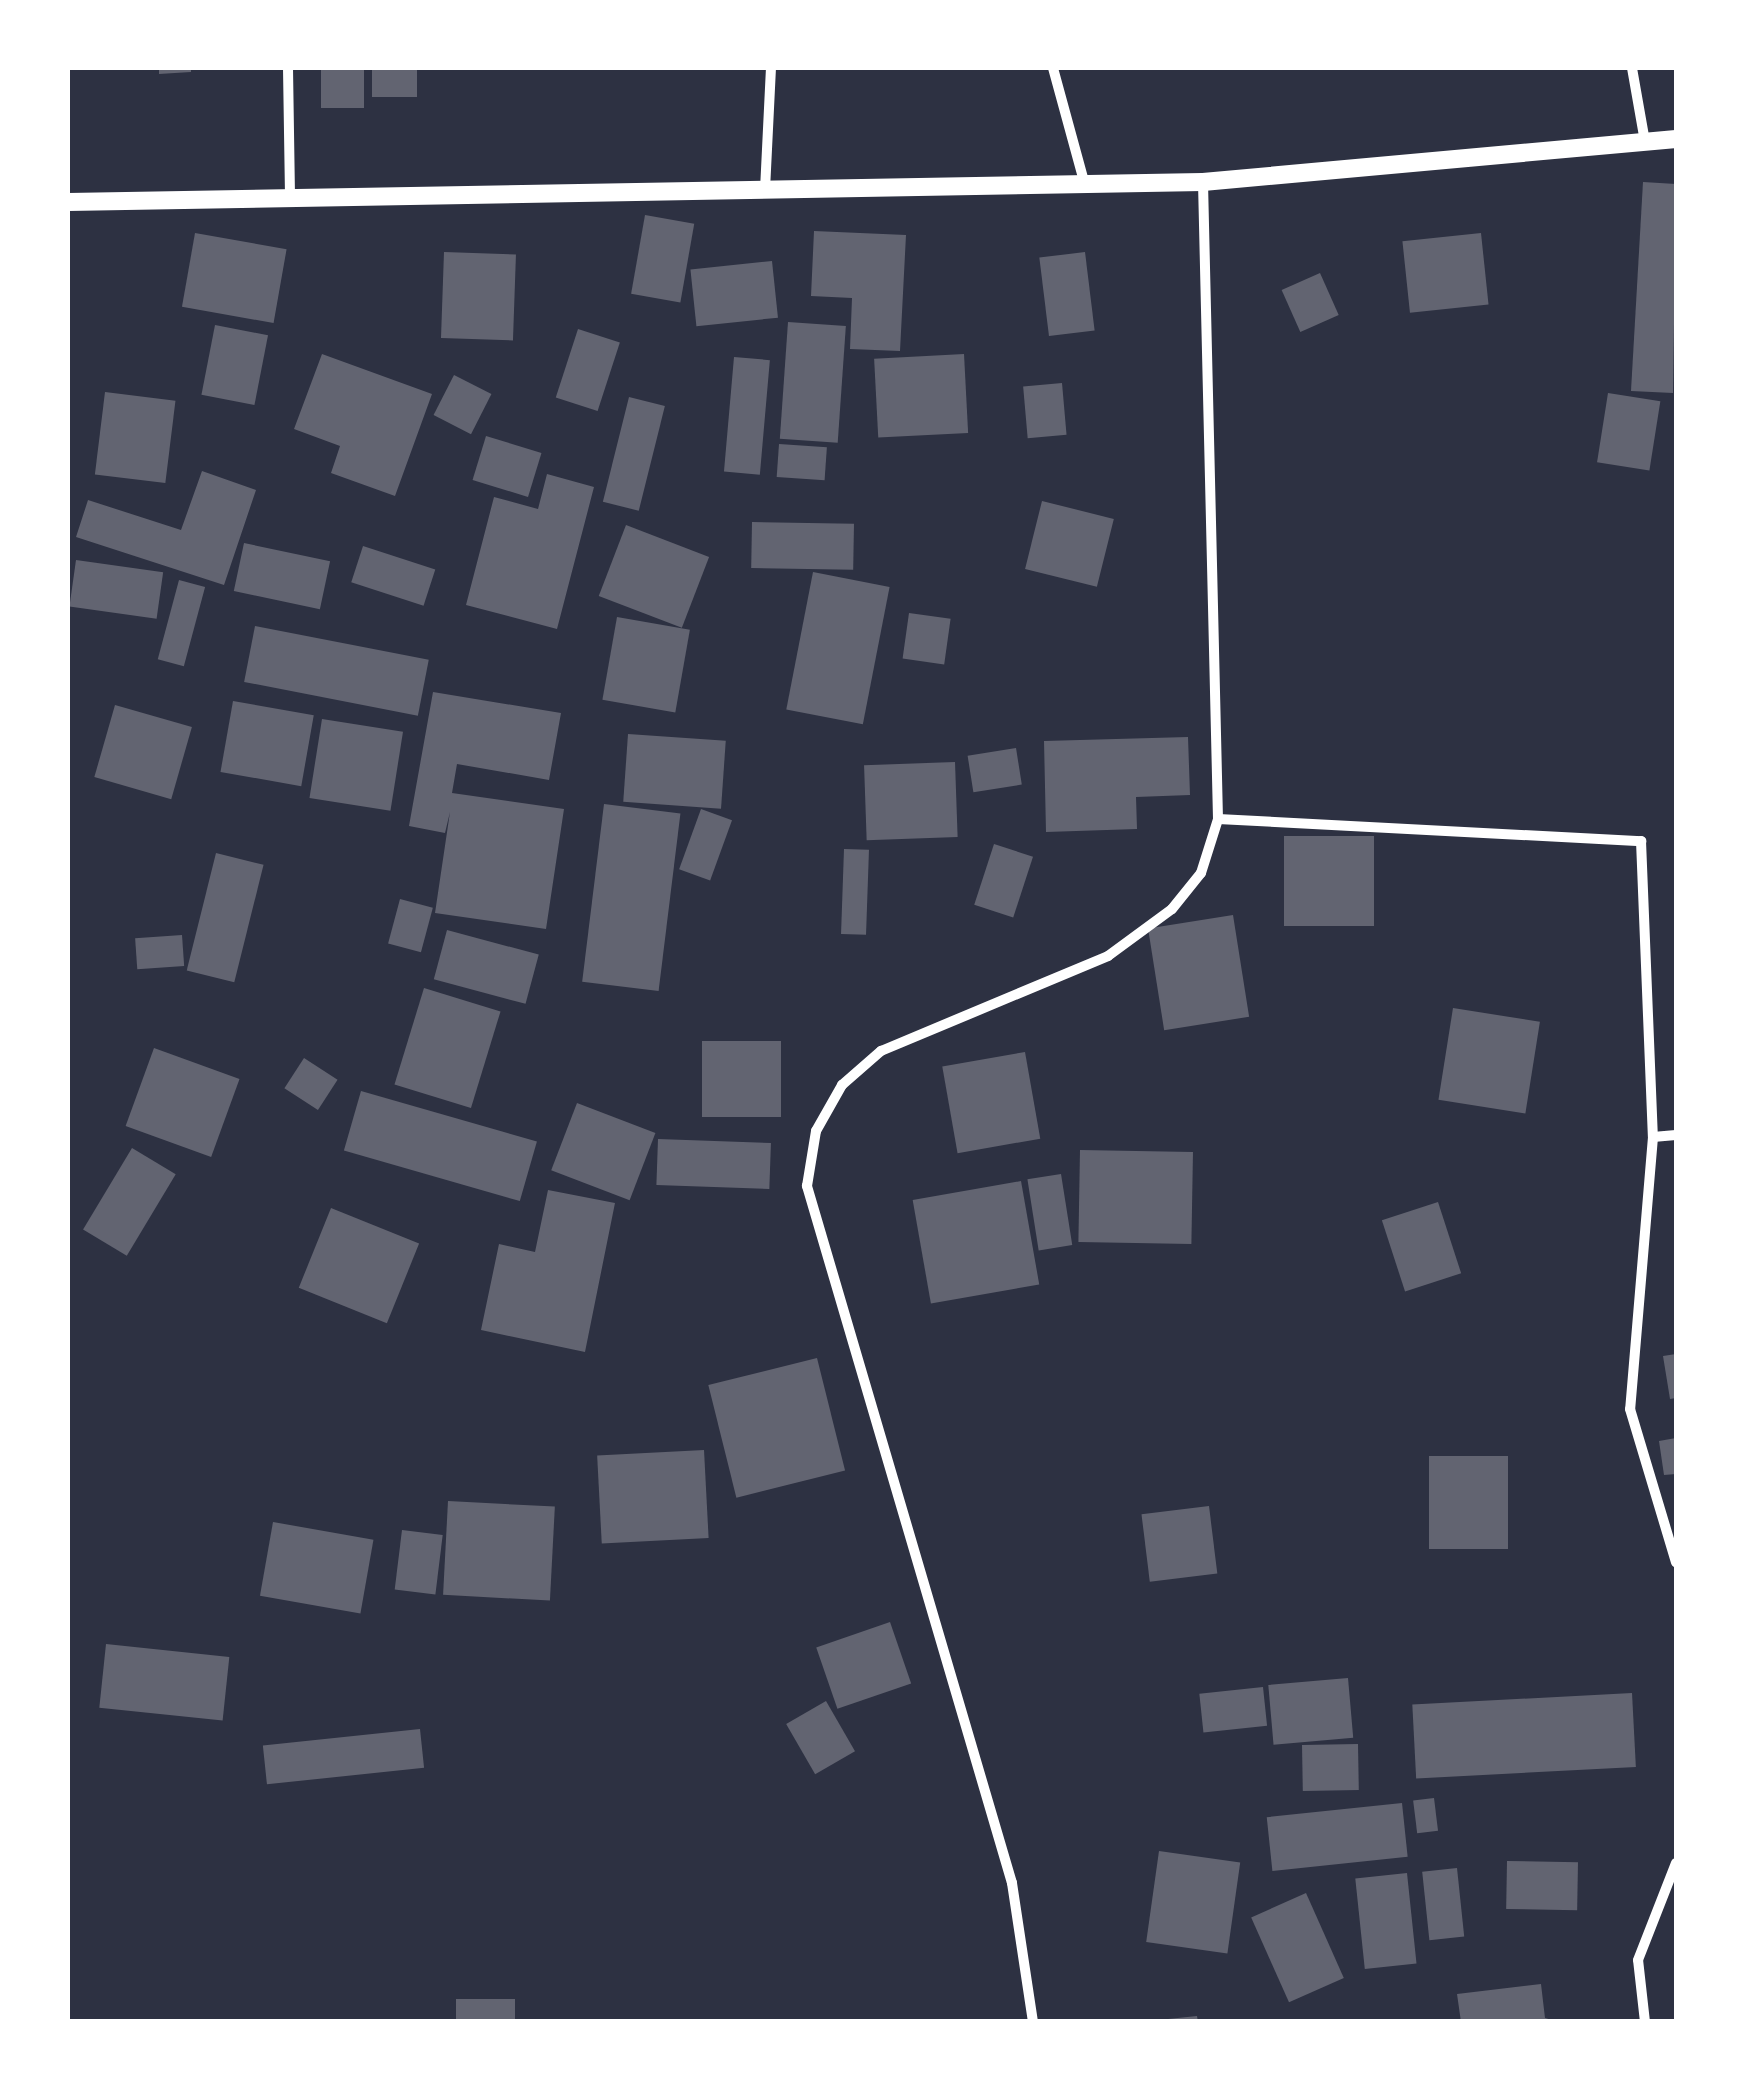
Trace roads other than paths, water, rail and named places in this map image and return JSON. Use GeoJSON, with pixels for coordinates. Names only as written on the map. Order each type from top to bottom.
{"type":"FeatureCollection","features":[{"type":"Feature","properties":{"kind":"street"},"geometry":{"type":"LineString","coordinates":[[288,68],[290,198]]}},
{"type":"Feature","properties":{"kind":"street"},"geometry":{"type":"LineString","coordinates":[[765,190],[771,68]]}},
{"type":"Feature","properties":{"kind":"street"},"geometry":{"type":"LineString","coordinates":[[1053,68],[1084,185]]}},
{"type":"Feature","properties":{"kind":"street"},"geometry":{"type":"LineString","coordinates":[[1632,68],[1645,142]]}},
{"type":"Feature","properties":{"kind":"street"},"geometry":{"type":"LineString","coordinates":[[68,202],[1203,182],[1676,140]]}},
{"type":"Feature","properties":{"kind":"street"},"geometry":{"type":"LineString","coordinates":[[1034,2022],[1012,1883],[807,1186],[816,1131],[842,1085],[881,1051],[1108,956],[1172,909],[1191,885],[1218,818],[1203,182]]}},
{"type":"Feature","properties":{"kind":"street"},"geometry":{"type":"LineString","coordinates":[[1218,818],[1641,841],[1652,1137],[1630,1409],[1676,1562]]}},
{"type":"Feature","properties":{"kind":"street"},"geometry":{"type":"LineString","coordinates":[[1652,1137],[1676,1135]]}},
{"type":"Feature","properties":{"kind":"street"},"geometry":{"type":"LineString","coordinates":[[1645,2022],[1638,1960],[1676,1863]]}}]}
